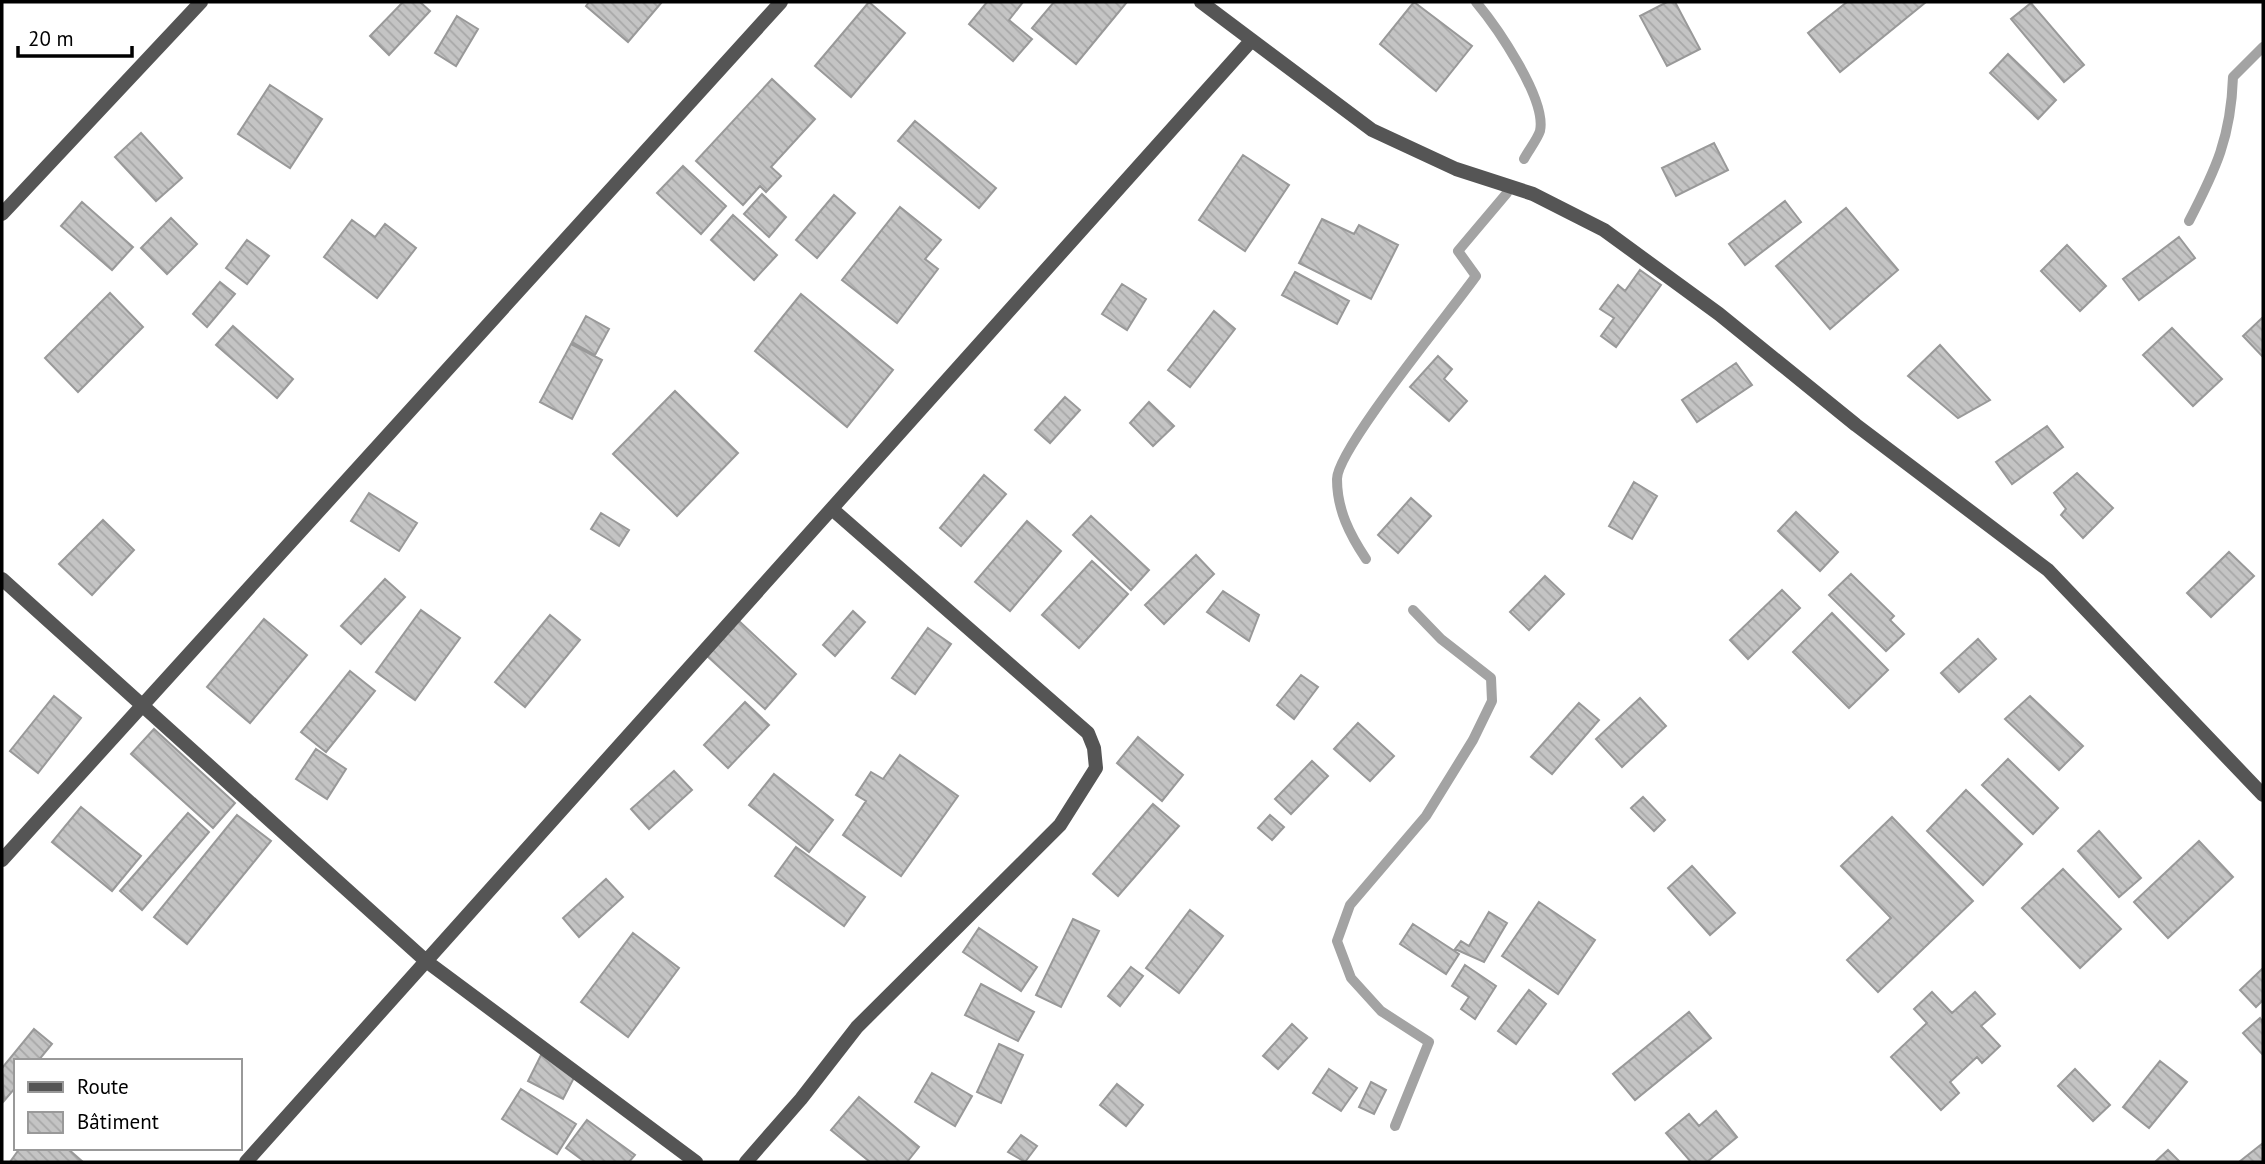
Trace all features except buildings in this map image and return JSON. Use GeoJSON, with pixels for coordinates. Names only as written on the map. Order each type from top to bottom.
{"type":"FeatureCollection","features":[{"type":"Feature","properties":{"kind":"street"},"geometry":{"type":"LineString","coordinates":[[2,214],[201,2]]}},
{"type":"Feature","properties":{"kind":"street"},"geometry":{"type":"LineString","coordinates":[[2,860],[781,2]]}},
{"type":"Feature","properties":{"kind":"street"},"geometry":{"type":"LineString","coordinates":[[1201,2],[1250,42],[1372,131],[1456,170],[1533,194],[1604,230],[1719,314],[1856,425],[2048,570],[2263,795]]}},
{"type":"Feature","properties":{"kind":"street"},"geometry":{"type":"LineString","coordinates":[[246,1162],[1250,42]]}},
{"type":"Feature","properties":{"kind":"street"},"geometry":{"type":"LineString","coordinates":[[746,1162],[801,1099],[857,1027],[1060,825],[1096,768],[1094,748],[1088,733],[832,509]]}},
{"type":"Feature","properties":{"kind":"street"},"geometry":{"type":"LineString","coordinates":[[2,579],[426,961],[696,1162]]}},
{"type":"Feature","properties":{"kind":"waterway"},"geometry":{"type":"LineString","coordinates":[[1476,2],[1507,45],[1536,101],[1540,131],[1524,159]]}},
{"type":"Feature","properties":{"kind":"waterway"},"geometry":{"type":"LineString","coordinates":[[2189,221],[2220,152],[2229,118],[2233,77],[2263,47]]}},
{"type":"Feature","properties":{"kind":"waterway"},"geometry":{"type":"LineString","coordinates":[[1366,559],[1350,531],[1339,501],[1337,479],[1342,463],[1375,411],[1476,276],[1458,251],[1507,193]]}},
{"type":"Feature","properties":{"kind":"waterway"},"geometry":{"type":"LineString","coordinates":[[1395,1126],[1429,1042],[1381,1011],[1351,978],[1337,941],[1350,905],[1426,816],[1473,740],[1492,701],[1491,678],[1441,639],[1413,610]]}}]}
